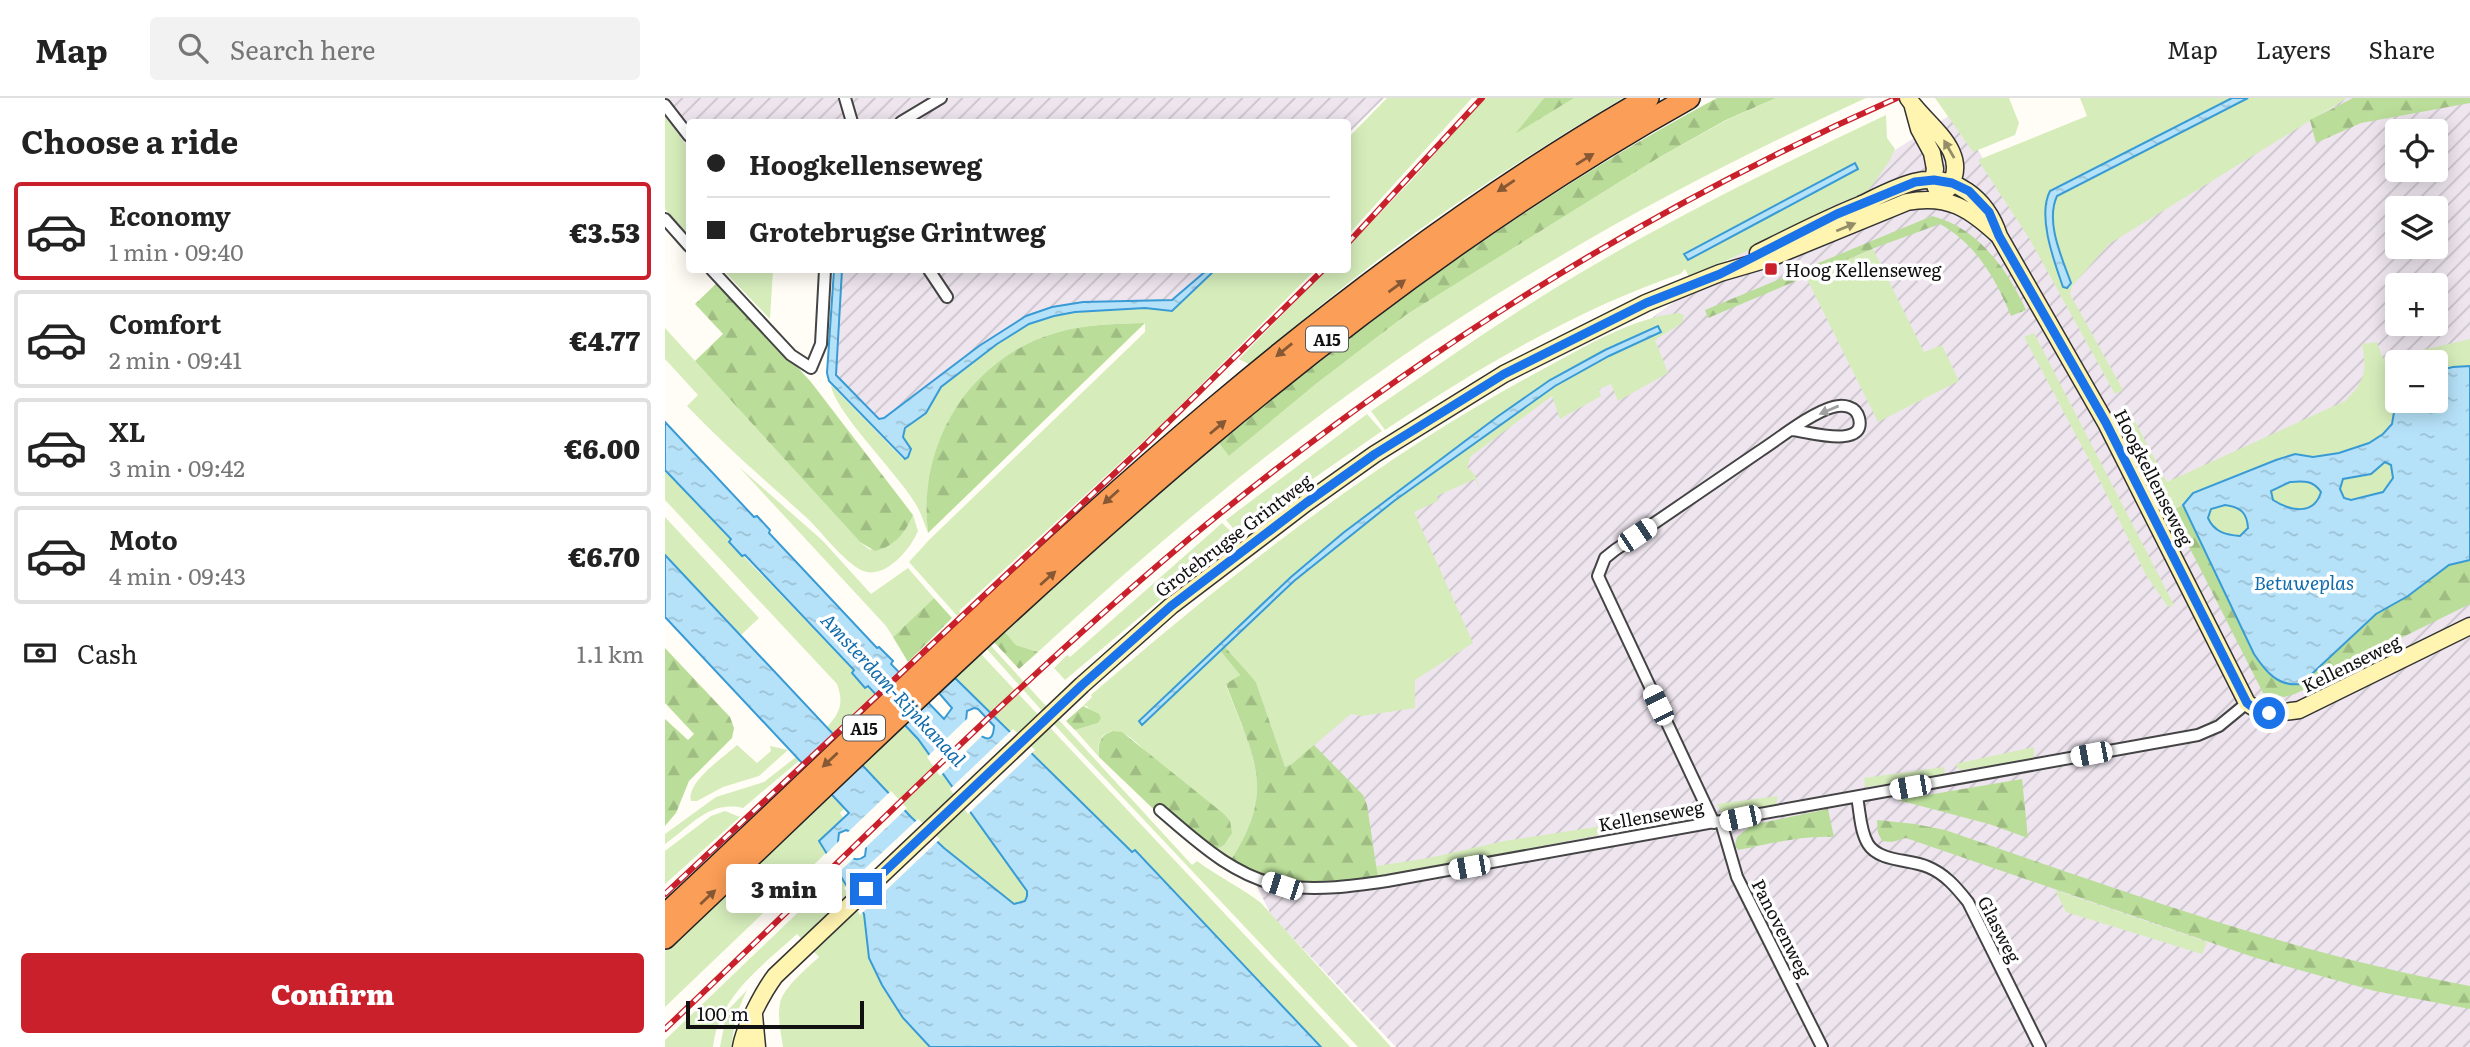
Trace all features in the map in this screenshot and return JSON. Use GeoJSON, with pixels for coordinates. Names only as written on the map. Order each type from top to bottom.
{"type":"FeatureCollection","features":[{"type":"Feature","properties":{"kind":"highway","name":"A15"},"geometry":{"type":"LineString","coordinates":[[665,938],[746,850],[992,618],[1158,456],[1312,327],[1379,276],[1502,189],[1648,98]]}},
{"type":"Feature","properties":{"kind":"highway","name":"A15"},"geometry":{"type":"LineString","coordinates":[[992,618],[1192,449],[1374,303],[1511,205],[1689,98]]}},
{"type":"Feature","properties":{"kind":"highway","name":"A15"},"geometry":{"type":"LineString","coordinates":[[665,915],[746,850]]}},
{"type":"Feature","properties":{"kind":"main road"},"geometry":{"type":"LineString","coordinates":[[1910,102],[1919,129],[1932,153],[1934,180],[1940,200]]}},
{"type":"Feature","properties":{"kind":"main road"},"geometry":{"type":"LineString","coordinates":[[1910,102],[1931,123],[1954,156],[1956,167],[1952,183],[1940,200]]}},
{"type":"Feature","properties":{"kind":"main road","name":"Hoogkellenseweg"},"geometry":{"type":"LineString","coordinates":[[1934,180],[1952,183],[1969,191],[1992,217],[1999,236],[2106,423],[2247,703]]}},
{"type":"Feature","properties":{"kind":"main road","name":"Grotebrugse Grintweg"},"geometry":{"type":"LineString","coordinates":[[1720,274],[1837,214],[1908,184],[1934,180]]}},
{"type":"Feature","properties":{"kind":"main road","name":"Hoogkellenseweg"},"geometry":{"type":"LineString","coordinates":[[1940,200],[1965,209],[1999,236]]}},
{"type":"Feature","properties":{"kind":"main road","name":"Grotebrugse Grintweg"},"geometry":{"type":"LineString","coordinates":[[741,1047],[743,1034],[768,985],[807,944],[1082,685],[1171,606],[1375,454],[1480,388],[1646,303],[1720,274],[1768,259],[1907,202],[1940,200]]}},
{"type":"Feature","properties":{"kind":"main road","name":"Kellenseweg"},"geometry":{"type":"LineString","coordinates":[[2247,703],[2259,712],[2299,710],[2470,626]]}},
{"type":"Feature","properties":{"kind":"main road"},"geometry":{"type":"LineString","coordinates":[[754,1015],[757,1047]]}},
{"type":"Feature","properties":{"kind":"street"},"geometry":{"type":"LineString","coordinates":[[845,98],[851,119]]}},
{"type":"Feature","properties":{"kind":"street"},"geometry":{"type":"LineString","coordinates":[[906,119],[941,98]]}},
{"type":"Feature","properties":{"kind":"street"},"geometry":{"type":"LineString","coordinates":[[665,105],[686,132]]}},
{"type":"Feature","properties":{"kind":"street"},"geometry":{"type":"LineString","coordinates":[[665,219],[686,243]]}},
{"type":"Feature","properties":{"kind":"street"},"geometry":{"type":"LineString","coordinates":[[715,273],[791,355],[811,368],[821,344],[825,273]]}},
{"type":"Feature","properties":{"kind":"street"},"geometry":{"type":"LineString","coordinates":[[931,273],[947,297]]}},
{"type":"Feature","properties":{"kind":"street"},"geometry":{"type":"LineString","coordinates":[[1839,405],[1847,405],[1859,418],[1855,432],[1846,437],[1837,438],[1792,430],[1839,405]]}},
{"type":"Feature","properties":{"kind":"street","name":"Panovenweg"},"geometry":{"type":"LineString","coordinates":[[1792,430],[1615,550],[1605,558],[1598,576],[1601,587],[1718,823],[1737,877],[1822,1047]]}},
{"type":"Feature","properties":{"kind":"street","name":"Kellenseweg"},"geometry":{"type":"LineString","coordinates":[[1160,810],[1221,860],[1244,873],[1282,886],[1346,887],[1718,823],[2198,735],[2219,726],[2247,703]]}},
{"type":"Feature","properties":{"kind":"street","name":"Glasweg"},"geometry":{"type":"LineString","coordinates":[[1857,797],[1864,834],[1869,845],[1878,854],[1924,865],[1955,886],[1968,902],[2040,1047]]}},
{"type":"Feature","properties":{"kind":"shaded area"},"geometry":{"type":"Polygon","coordinates":[[[665,98],[1384,98],[1351,131],[1351,119],[686,119],[686,150],[665,126],[665,98]]]}},
{"type":"Feature","properties":{"kind":"shaded area"},"geometry":{"type":"Polygon","coordinates":[[[2347,98],[2470,98],[2470,1047],[1396,1047],[1271,915],[1205,778],[1432,482],[1777,225],[1955,112],[2059,284],[2091,241],[2347,98]]]}},
{"type":"Feature","properties":{"kind":"shaded area"},"geometry":{"type":"Polygon","coordinates":[[[833,273],[1208,273],[1180,299],[1169,302],[1106,304],[879,424],[831,377],[833,273]]]}},
{"type":"Feature","properties":{"kind":"green space"},"geometry":{"type":"Polygon","coordinates":[[[1387,98],[1472,98],[1351,232],[1351,135],[1387,98]]]}},
{"type":"Feature","properties":{"kind":"green space"},"geometry":{"type":"Polygon","coordinates":[[[1484,98],[1544,98],[1517,132],[1574,98],[1623,98],[1498,176],[1407,238],[1329,298],[1250,365],[1239,359],[1323,273],[1351,273],[1351,243],[1411,181],[1484,98]]]}},
{"type":"Feature","properties":{"kind":"green space"},"geometry":{"type":"Polygon","coordinates":[[[1544,98],[1574,98],[1515,134],[1544,98]]]}},
{"type":"Feature","properties":{"kind":"green space"},"geometry":{"type":"Polygon","coordinates":[[[1717,98],[1776,98],[1726,120],[1658,158],[1406,315],[1316,384],[1229,456],[1219,443],[1337,348],[1459,258],[1585,174],[1717,98]]]}},
{"type":"Feature","properties":{"kind":"green space"},"geometry":{"type":"Polygon","coordinates":[[[1776,98],[1866,98],[1664,197],[1547,264],[1412,350],[1346,396],[1219,494],[1157,545],[1038,652],[1016,645],[1005,632],[1072,569],[1219,443],[1230,455],[1406,315],[1658,158],[1727,120],[1776,98]]]}},
{"type":"Feature","properties":{"kind":"green space"},"geometry":{"type":"Polygon","coordinates":[[[1935,98],[2009,98],[2019,123],[2015,135],[1973,152],[1935,98]]]}},
{"type":"Feature","properties":{"kind":"green space"},"geometry":{"type":"Polygon","coordinates":[[[2080,98],[2347,98],[2109,244],[2072,286],[2070,294],[2123,390],[2115,394],[2029,238],[1978,160],[2087,116],[2080,98]]]}},
{"type":"Feature","properties":{"kind":"green space"},"geometry":{"type":"Polygon","coordinates":[[[2353,98],[2470,98],[2470,103],[2361,123],[2316,143],[2310,120],[2353,98]]]}},
{"type":"Feature","properties":{"kind":"green space"},"geometry":{"type":"Polygon","coordinates":[[[1886,115],[1887,138],[1895,149],[1867,192],[1832,206],[1804,225],[1697,274],[1689,277],[1685,269],[1680,274],[1565,323],[1491,363],[1385,430],[1371,411],[1510,317],[1637,240],[1719,196],[1886,115]],[[1858,168],[1707,241],[1685,254],[1688,260],[1858,168]]]}},
{"type":"Feature","properties":{"kind":"green space"},"geometry":{"type":"Polygon","coordinates":[[[665,116],[686,145],[686,232],[665,209],[665,116]]]}},
{"type":"Feature","properties":{"kind":"green space"},"geometry":{"type":"Polygon","coordinates":[[[1932,216],[1963,230],[1989,252],[2010,280],[2026,310],[2011,316],[1999,289],[1974,252],[1940,224],[1877,247],[1708,318],[1705,310],[1932,216]]]}},
{"type":"Feature","properties":{"kind":"green space"},"geometry":{"type":"Polygon","coordinates":[[[1873,249],[1924,352],[1942,345],[1959,381],[1878,422],[1806,277],[1873,249]]]}},
{"type":"Feature","properties":{"kind":"green space"},"geometry":{"type":"Polygon","coordinates":[[[726,273],[773,273],[770,319],[726,273]]]}},
{"type":"Feature","properties":{"kind":"green space"},"geometry":{"type":"Polygon","coordinates":[[[1212,273],[1312,273],[1159,427],[959,611],[1192,865],[1197,861],[1261,903],[1391,1047],[1358,1047],[1061,732],[909,562],[1145,332],[1145,323],[1088,326],[1055,333],[1024,345],[997,363],[974,385],[955,410],[941,438],[931,468],[927,500],[928,533],[915,503],[843,410],[831,385],[903,459],[909,445],[903,438],[903,432],[933,401],[941,387],[997,344],[1029,324],[1075,312],[1145,308],[1172,311],[1212,273]]]}},
{"type":"Feature","properties":{"kind":"green space"},"geometry":{"type":"Polygon","coordinates":[[[719,281],[811,382],[913,515],[903,533],[888,546],[875,551],[860,542],[695,361],[723,334],[695,304],[719,281]]]}},
{"type":"Feature","properties":{"kind":"green space"},"geometry":{"type":"Polygon","coordinates":[[[1679,313],[1684,315],[1682,323],[1655,340],[1668,373],[1618,401],[1611,384],[1599,389],[1601,396],[1560,419],[1552,396],[1471,456],[1467,467],[1475,475],[1480,489],[1475,479],[1437,496],[1438,501],[1414,512],[1473,643],[1415,680],[1415,708],[1362,716],[1351,714],[1285,767],[1256,682],[1221,650],[1240,675],[1226,685],[1252,754],[1257,793],[1245,836],[1230,861],[1213,848],[1166,777],[1135,741],[1120,732],[1107,733],[1100,740],[1099,757],[1075,730],[1098,723],[1087,706],[1083,706],[1091,695],[1254,560],[1367,477],[1486,401],[1578,350],[1627,326],[1679,313]]]}},
{"type":"Feature","properties":{"kind":"green space"},"geometry":{"type":"Polygon","coordinates":[[[1145,323],[928,533],[927,500],[931,468],[940,438],[955,410],[974,385],[997,363],[1024,345],[1055,333],[1088,326],[1145,323]]]}},
{"type":"Feature","properties":{"kind":"green space"},"geometry":{"type":"Polygon","coordinates":[[[665,328],[870,550],[901,534],[913,515],[918,531],[898,559],[883,570],[875,572],[867,572],[852,564],[808,519],[701,421],[687,406],[698,395],[665,359],[665,328]]]}},
{"type":"Feature","properties":{"kind":"green space"},"geometry":{"type":"Polygon","coordinates":[[[2034,333],[2174,605],[2168,607],[2146,575],[2024,337],[2034,333]]]}},
{"type":"Feature","properties":{"kind":"green space"},"geometry":{"type":"Polygon","coordinates":[[[2470,339],[2470,366],[2448,368],[2448,350],[2422,350],[2470,339]]]}},
{"type":"Feature","properties":{"kind":"green space"},"geometry":{"type":"Polygon","coordinates":[[[2377,342],[2383,359],[2385,413],[2394,413],[2389,426],[2370,442],[2329,455],[2276,460],[2196,492],[2171,511],[2125,415],[2130,412],[2167,482],[2345,401],[2357,388],[2363,376],[2362,344],[2377,342]]]}},
{"type":"Feature","properties":{"kind":"green space"},"geometry":{"type":"Polygon","coordinates":[[[1367,414],[1382,431],[1238,534],[1226,520],[1239,510],[1367,414]]]}},
{"type":"Feature","properties":{"kind":"green space"},"geometry":{"type":"Polygon","coordinates":[[[2386,462],[2391,465],[2393,477],[2383,492],[2351,500],[2344,499],[2341,489],[2343,479],[2363,476],[2386,462]]]}},
{"type":"Feature","properties":{"kind":"green space"},"geometry":{"type":"Polygon","coordinates":[[[739,467],[822,540],[871,594],[908,568],[934,598],[893,637],[886,626],[739,467]]]}},
{"type":"Feature","properties":{"kind":"green space"},"geometry":{"type":"Polygon","coordinates":[[[665,470],[854,671],[852,673],[865,687],[867,685],[918,739],[1025,887],[1025,901],[1016,904],[1009,901],[944,848],[911,817],[827,727],[839,707],[837,684],[665,500],[665,470]]]}},
{"type":"Feature","properties":{"kind":"green space"},"geometry":{"type":"Polygon","coordinates":[[[2290,482],[2316,484],[2321,492],[2313,505],[2301,510],[2273,500],[2270,491],[2290,482]]]}},
{"type":"Feature","properties":{"kind":"green space"},"geometry":{"type":"Polygon","coordinates":[[[2183,505],[2265,670],[2301,684],[2376,614],[2408,596],[2449,565],[2470,560],[2470,604],[2346,665],[2295,694],[2284,697],[2263,693],[2171,511],[2183,505]]]}},
{"type":"Feature","properties":{"kind":"green space"},"geometry":{"type":"Polygon","coordinates":[[[2225,505],[2243,511],[2247,518],[2248,528],[2240,536],[2221,532],[2208,518],[2211,509],[2225,505]]]}},
{"type":"Feature","properties":{"kind":"green space"},"geometry":{"type":"Polygon","coordinates":[[[665,517],[759,618],[741,635],[665,555],[665,517]]]}},
{"type":"Feature","properties":{"kind":"green space"},"geometry":{"type":"Polygon","coordinates":[[[1222,523],[1236,536],[1065,680],[1054,668],[1067,655],[1070,657],[1222,523]]]}},
{"type":"Feature","properties":{"kind":"green space"},"geometry":{"type":"Polygon","coordinates":[[[934,598],[952,618],[908,662],[893,637],[934,598]]]}},
{"type":"Feature","properties":{"kind":"green space"},"geometry":{"type":"Polygon","coordinates":[[[1005,632],[1016,645],[1038,652],[1019,669],[994,642],[1005,632]]]}},
{"type":"Feature","properties":{"kind":"green space"},"geometry":{"type":"Polygon","coordinates":[[[1224,646],[1256,682],[1285,767],[1314,745],[1363,795],[1367,805],[1378,878],[1333,885],[1282,883],[1230,861],[1245,836],[1257,793],[1252,753],[1226,684],[1240,675],[1220,650],[1224,646]]]}},
{"type":"Feature","properties":{"kind":"green space"},"geometry":{"type":"Polygon","coordinates":[[[665,648],[730,717],[734,728],[732,738],[689,781],[676,813],[665,826],[665,719],[688,740],[694,734],[665,703],[665,648]]]}},
{"type":"Feature","properties":{"kind":"green space"},"geometry":{"type":"Polygon","coordinates":[[[981,654],[1350,1047],[1321,1047],[1135,850],[1132,852],[955,678],[981,654]]]}},
{"type":"Feature","properties":{"kind":"green space"},"geometry":{"type":"Polygon","coordinates":[[[1083,706],[1099,714],[1101,718],[1098,723],[1075,730],[1066,721],[1083,706]]]}},
{"type":"Feature","properties":{"kind":"green space"},"geometry":{"type":"Polygon","coordinates":[[[1113,731],[1122,732],[1224,814],[1230,821],[1232,833],[1224,845],[1214,850],[1169,824],[1099,757],[1100,741],[1113,731]]]}},
{"type":"Feature","properties":{"kind":"green space"},"geometry":{"type":"Polygon","coordinates":[[[737,745],[757,763],[771,751],[770,746],[788,750],[759,776],[691,801],[694,786],[700,778],[737,745]]]}},
{"type":"Feature","properties":{"kind":"green space"},"geometry":{"type":"Polygon","coordinates":[[[2034,747],[2034,759],[1960,770],[1955,764],[2034,747]]]}},
{"type":"Feature","properties":{"kind":"green space"},"geometry":{"type":"Polygon","coordinates":[[[796,757],[800,760],[743,808],[710,811],[665,844],[665,834],[716,797],[764,782],[796,757]]]}},
{"type":"Feature","properties":{"kind":"green space"},"geometry":{"type":"Polygon","coordinates":[[[1944,767],[1945,776],[1865,787],[1864,778],[1944,767]]]}},
{"type":"Feature","properties":{"kind":"green space"},"geometry":{"type":"Polygon","coordinates":[[[2022,779],[2028,838],[1989,824],[1898,800],[2022,779]]]}},
{"type":"Feature","properties":{"kind":"green space"},"geometry":{"type":"Polygon","coordinates":[[[821,782],[845,808],[840,813],[844,819],[819,841],[826,853],[665,1007],[665,951],[779,845],[821,782]]]}},
{"type":"Feature","properties":{"kind":"green space"},"geometry":{"type":"Polygon","coordinates":[[[1778,796],[1776,805],[1721,812],[1717,804],[1778,796]]]}},
{"type":"Feature","properties":{"kind":"green space"},"geometry":{"type":"Polygon","coordinates":[[[1695,806],[1699,816],[1378,877],[1376,866],[1429,858],[1504,841],[1622,823],[1695,806]]]}},
{"type":"Feature","properties":{"kind":"green space"},"geometry":{"type":"Polygon","coordinates":[[[1828,809],[1834,837],[1798,839],[1738,850],[1735,845],[1737,837],[1752,825],[1828,809]]]}},
{"type":"Feature","properties":{"kind":"green space"},"geometry":{"type":"Polygon","coordinates":[[[725,811],[740,817],[665,884],[665,851],[711,816],[725,811]]]}},
{"type":"Feature","properties":{"kind":"green space"},"geometry":{"type":"Polygon","coordinates":[[[1877,820],[1945,830],[2270,938],[2336,956],[2470,986],[2470,1009],[2375,991],[2256,958],[1906,838],[1892,842],[1882,841],[1877,820]]]}},
{"type":"Feature","properties":{"kind":"green space"},"geometry":{"type":"Polygon","coordinates":[[[839,873],[864,914],[869,958],[882,985],[903,1018],[930,1047],[783,1047],[779,1014],[782,997],[796,978],[819,957],[797,934],[756,971],[733,998],[723,1013],[713,1047],[665,1047],[665,1040],[839,873]]]}},
{"type":"Feature","properties":{"kind":"green space"},"geometry":{"type":"Polygon","coordinates":[[[2055,890],[2207,942],[2202,954],[2066,912],[2055,890]]]}},
{"type":"Feature","properties":{"kind":"green space"},"geometry":{"type":"Polygon","coordinates":[[[747,990],[736,1015],[731,1047],[720,1047],[727,1011],[747,990]]]}},
{"type":"Feature","properties":{"kind":"water"},"geometry":{"type":"Polygon","coordinates":[[[2232,98],[2248,98],[2057,196],[2054,228],[2071,283],[2067,288],[2063,287],[2046,226],[2046,201],[2050,191],[2232,98]]]}},
{"type":"Feature","properties":{"kind":"water"},"geometry":{"type":"Polygon","coordinates":[[[1855,163],[1858,169],[1688,260],[1684,254],[1855,163]]]}},
{"type":"Feature","properties":{"kind":"water"},"geometry":{"type":"Polygon","coordinates":[[[834,273],[842,273],[836,375],[879,419],[884,418],[979,346],[1026,316],[1052,307],[1083,302],[1172,300],[1204,273],[1212,273],[1172,311],[1145,308],[1075,312],[1029,324],[997,344],[941,387],[926,413],[905,428],[903,437],[911,449],[905,459],[829,381],[827,373],[834,273]]]}},
{"type":"Feature","properties":{"kind":"water"},"geometry":{"type":"Polygon","coordinates":[[[1658,326],[1661,332],[1609,356],[1555,386],[1394,501],[1294,581],[1142,725],[1139,721],[1291,577],[1343,533],[1550,380],[1605,350],[1658,326]]]}},
{"type":"Feature","properties":{"kind":"water","name":"Betuweplas"},"geometry":{"type":"Polygon","coordinates":[[[2470,366],[2470,560],[2449,565],[2408,596],[2376,614],[2301,684],[2279,681],[2254,654],[2183,505],[2193,493],[2276,460],[2295,454],[2313,457],[2339,453],[2369,443],[2392,424],[2394,413],[2448,413],[2448,368],[2470,366]],[[2385,462],[2371,474],[2343,479],[2340,489],[2344,498],[2351,500],[2383,492],[2393,478],[2391,465],[2385,462]],[[2290,482],[2271,491],[2273,500],[2287,507],[2301,509],[2318,500],[2321,492],[2311,483],[2290,482]],[[2225,505],[2211,509],[2208,518],[2221,532],[2240,536],[2248,528],[2245,515],[2235,507],[2225,505]]]}},
{"type":"Feature","properties":{"kind":"water","name":"Amsterdam-Rijnkanaal"},"geometry":{"type":"Polygon","coordinates":[[[665,422],[754,517],[757,516],[770,530],[769,533],[877,648],[893,661],[891,664],[944,719],[952,708],[939,693],[955,678],[1132,852],[1135,850],[1321,1047],[930,1047],[903,1018],[882,985],[869,958],[864,914],[819,841],[849,813],[665,617],[665,555],[911,817],[944,848],[1014,904],[1025,901],[1027,891],[918,739],[868,686],[865,688],[852,673],[854,670],[745,555],[742,556],[729,542],[731,539],[665,470],[665,422]],[[974,708],[967,711],[966,721],[982,737],[990,738],[994,726],[974,708]],[[846,830],[839,833],[838,842],[853,858],[861,859],[865,856],[866,848],[853,833],[846,830]]]}},
{"type":"Feature","properties":{"kind":"pier"},"geometry":{"type":"Polygon","coordinates":[[[969,717],[984,734],[940,776],[927,757],[969,717]]]}},
{"type":"Feature","properties":{"kind":"pier"},"geometry":{"type":"Polygon","coordinates":[[[1013,729],[1035,750],[968,814],[950,789],[1013,729]]]}},
{"type":"Feature","properties":{"kind":"pier"},"geometry":{"type":"Polygon","coordinates":[[[891,791],[907,808],[863,850],[847,833],[891,791]]]}},
{"type":"Feature","properties":{"kind":"pier"},"geometry":{"type":"Polygon","coordinates":[[[918,819],[940,839],[860,915],[844,888],[918,819]]]}},
{"type":"Feature","properties":{"kind":"pier"},"geometry":{"type":"Polygon","coordinates":[[[841,839],[856,856],[836,875],[824,856],[841,839]]]}},
{"type":"Feature","properties":{"kind":"railway"},"geometry":{"type":"LineString","coordinates":[[1351,240],[1482,98]]}},
{"type":"Feature","properties":{"kind":"railway"},"geometry":{"type":"LineString","coordinates":[[665,1029],[1055,656],[1190,538],[1271,473],[1355,410],[1441,351],[1618,240],[1709,189],[1897,98]]}},
{"type":"Feature","properties":{"kind":"railway"},"geometry":{"type":"LineString","coordinates":[[665,894],[1147,443],[1320,273]]}},
{"type":"Feature","properties":{"kind":"place","name":"Hoog Kellenseweg"},"geometry":{"type":"Point","coordinates":[1771,269]}},
{"type":"Feature","properties":{"kind":"route"},"geometry":{"type":"LineString","coordinates":[[866,889],[1082,685],[1171,606],[1375,454],[1504,374],[1542,354],[1646,303],[1720,274],[1837,214],[1923,180],[1952,183],[1965,189],[1989,212],[1999,236],[2106,423],[2247,703],[2259,712],[2269,713]]}}]}
